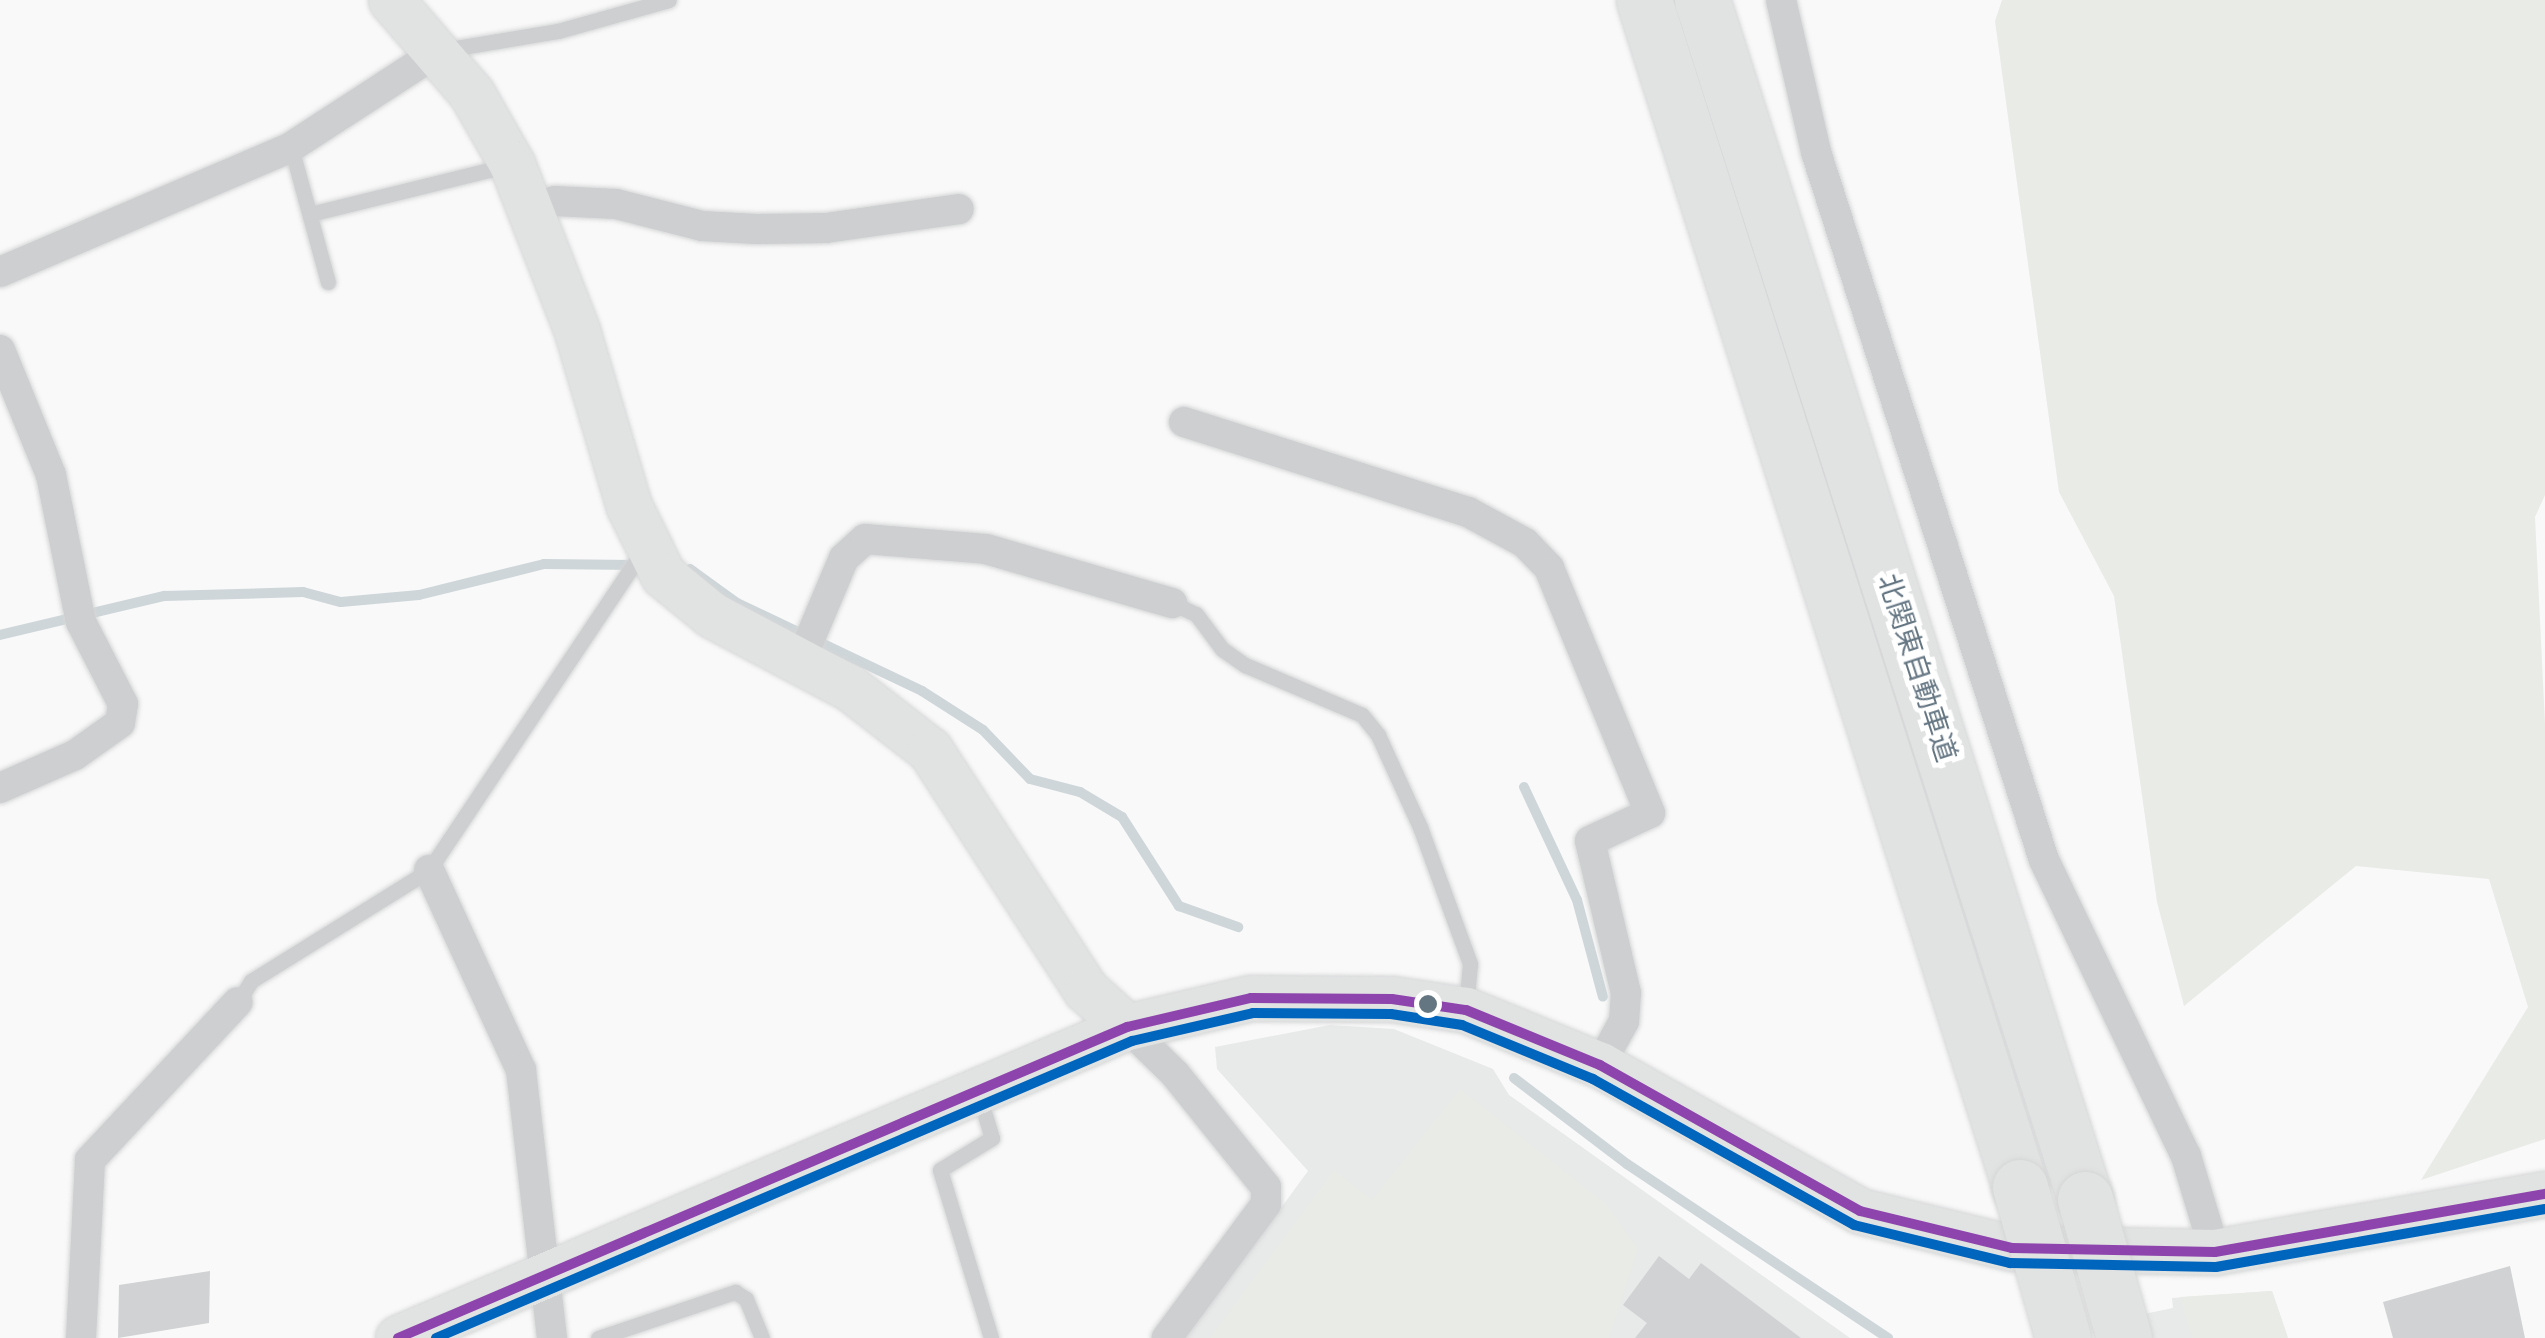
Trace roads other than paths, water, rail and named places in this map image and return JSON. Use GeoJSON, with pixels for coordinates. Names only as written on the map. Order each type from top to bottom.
{"type":"FeatureCollection","features":[{"type":"Feature","properties":{"kind":"highway","name":"北関東自動車道"},"geometry":{"type":"LineString","coordinates":[[1644,0],[2020,1187],[2063,1338]]}},
{"type":"Feature","properties":{"kind":"highway","name":"北関東自動車道"},"geometry":{"type":"LineString","coordinates":[[1702,0],[2085,1200],[2124,1338]]}},
{"type":"Feature","properties":{"kind":"street"},"geometry":{"type":"LineString","coordinates":[[391,0],[439,51],[512,164],[532,208],[645,548],[684,595],[894,718],[930,750],[1086,990],[1128,1027],[1266,1187],[1266,1204],[1167,1338]]}},
{"type":"Feature","properties":{"kind":"street"},"geometry":{"type":"LineString","coordinates":[[1781,0],[1821,171],[2044,860],[2186,1156],[2216,1252]]}},
{"type":"Feature","properties":{"kind":"street"},"geometry":{"type":"LineString","coordinates":[[0,272],[291,147],[439,51]]}},
{"type":"Feature","properties":{"kind":"street"},"geometry":{"type":"LineString","coordinates":[[532,208],[555,201],[616,204],[702,226],[756,229],[826,228],[959,208]]}},
{"type":"Feature","properties":{"kind":"street"},"geometry":{"type":"LineString","coordinates":[[0,350],[51,475],[81,622],[123,704],[120,723],[75,755],[0,788]]}},
{"type":"Feature","properties":{"kind":"street"},"geometry":{"type":"LineString","coordinates":[[1184,422],[1468,512],[1525,543],[1548,568],[1650,813],[1590,842],[1626,993],[1624,1021],[1600,1066]]}},
{"type":"Feature","properties":{"kind":"street"},"geometry":{"type":"LineString","coordinates":[[800,662],[844,558],[865,539],[1003,553],[1172,603]]}},
{"type":"Feature","properties":{"kind":"street"},"geometry":{"type":"LineString","coordinates":[[429,870],[520,1070],[552,1338]]}},
{"type":"Feature","properties":{"kind":"street"},"geometry":{"type":"LineString","coordinates":[[398,1338],[1128,1027],[1233,1002],[1316,995],[1466,1010],[1600,1066],[1796,1179],[1860,1211],[1924,1231],[2012,1248],[2216,1252],[2545,1194]]}},
{"type":"Feature","properties":{"kind":"street"},"geometry":{"type":"LineString","coordinates":[[81,1338],[90,1160],[238,1002]]}},
{"type":"Feature","properties":{"kind":"lane"},"geometry":{"type":"LineString","coordinates":[[439,51],[558,31],[668,0]]}},
{"type":"Feature","properties":{"kind":"lane"},"geometry":{"type":"LineString","coordinates":[[291,147],[328,282]]}},
{"type":"Feature","properties":{"kind":"lane"},"geometry":{"type":"LineString","coordinates":[[310,214],[512,164]]}},
{"type":"Feature","properties":{"kind":"lane"},"geometry":{"type":"LineString","coordinates":[[238,1002],[251,981],[429,870],[645,548]]}},
{"type":"Feature","properties":{"kind":"lane"},"geometry":{"type":"LineString","coordinates":[[1172,603],[1196,614],[1222,649],[1246,665],[1362,715],[1378,734],[1420,827],[1470,964],[1466,1010]]}},
{"type":"Feature","properties":{"kind":"lane"},"geometry":{"type":"LineString","coordinates":[[977,1092],[992,1138],[940,1170],[992,1338]]}},
{"type":"Feature","properties":{"kind":"lane"},"geometry":{"type":"LineString","coordinates":[[598,1338],[735,1292],[746,1299],[762,1338]]}},
{"type":"Feature","properties":{"kind":"waterway"},"geometry":{"type":"LineString","coordinates":[[0,635],[164,596],[303,592],[341,602],[419,595],[544,564],[634,565]]}},
{"type":"Feature","properties":{"kind":"waterway"},"geometry":{"type":"LineString","coordinates":[[690,569],[737,603],[922,691],[983,730],[1030,779],[1080,792],[1122,817],[1179,906],[1238,927]]}},
{"type":"Feature","properties":{"kind":"waterway"},"geometry":{"type":"LineString","coordinates":[[1524,787],[1577,900],[1603,997]]}},
{"type":"Feature","properties":{"kind":"waterway"},"geometry":{"type":"LineString","coordinates":[[1514,1078],[1627,1164],[1888,1338]]}}]}
